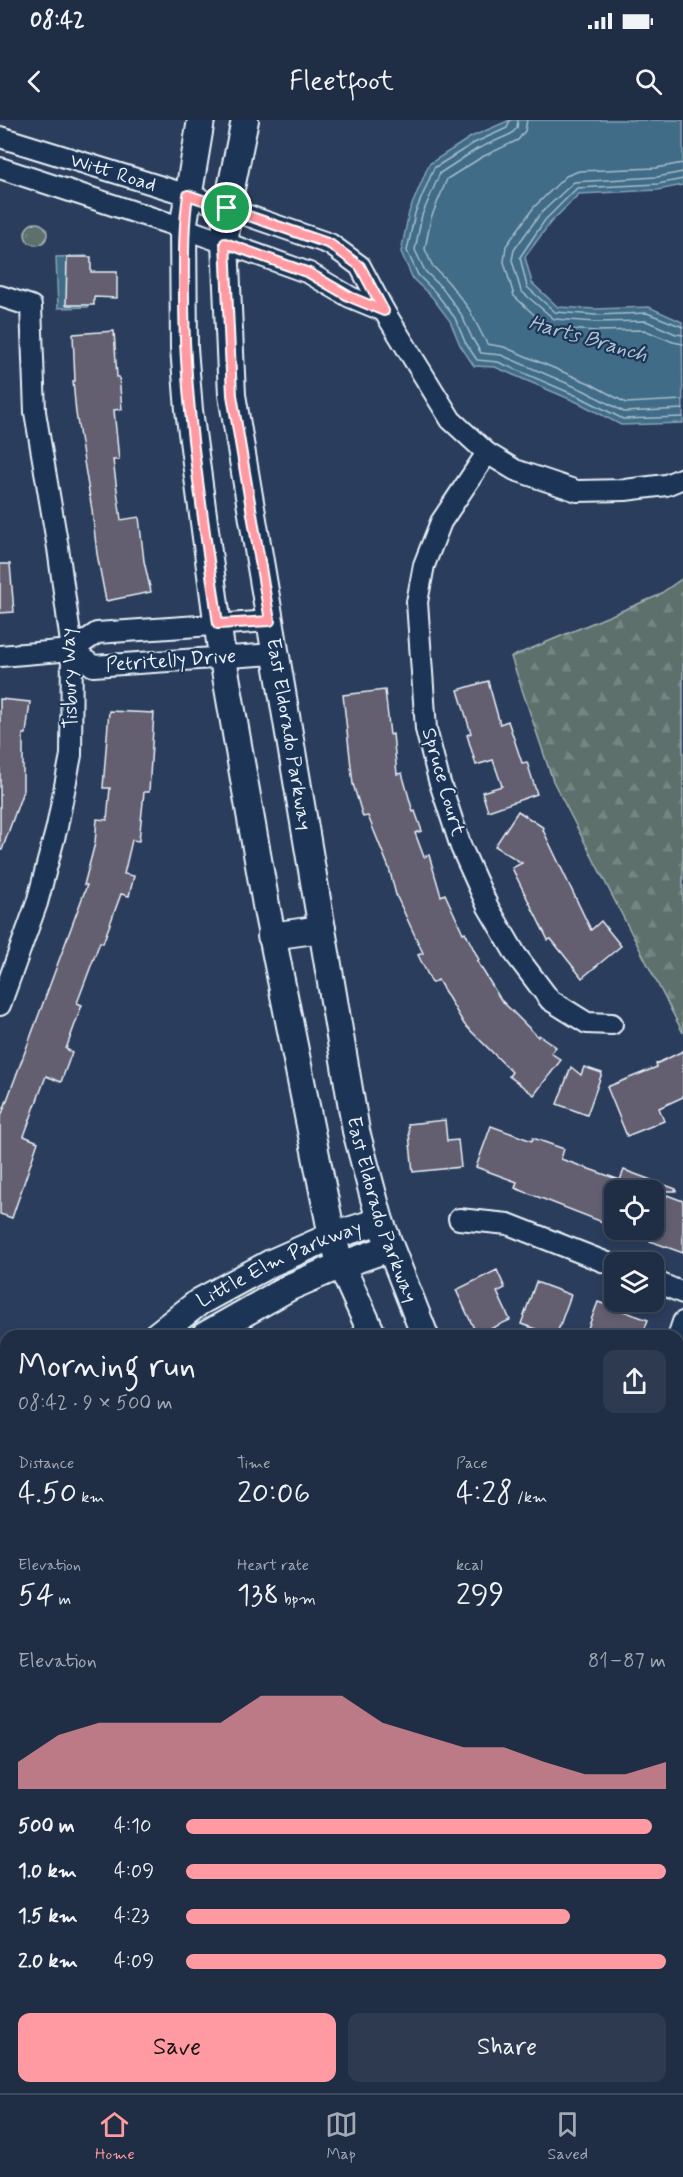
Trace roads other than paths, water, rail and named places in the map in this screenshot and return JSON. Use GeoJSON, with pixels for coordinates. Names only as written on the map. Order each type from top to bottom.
{"type":"FeatureCollection","features":[{"type":"Feature","properties":{"kind":"main road"},"geometry":{"type":"LineString","coordinates":[[201,120],[183,228],[184,348],[188,399],[218,624],[271,936],[332,1236],[341,1265],[370,1330]]}},
{"type":"Feature","properties":{"kind":"main road","name":"East Eldorado Parkway"},"geometry":{"type":"LineString","coordinates":[[245,120],[227,208],[225,243],[232,395],[356,1131],[380,1221],[423,1330]]}},
{"type":"Feature","properties":{"kind":"main road"},"geometry":{"type":"LineString","coordinates":[[271,936],[321,929]]}},
{"type":"Feature","properties":{"kind":"main road","name":"Little Elm Parkway"},"geometry":{"type":"LineString","coordinates":[[164,1330],[199,1302],[271,1263],[332,1236],[380,1221]]}},
{"type":"Feature","properties":{"kind":"main road","name":"Little Elm Parkway"},"geometry":{"type":"LineString","coordinates":[[215,1330],[290,1287],[341,1265],[390,1248]]}},
{"type":"Feature","properties":{"kind":"street","name":"Witt Road"},"geometry":{"type":"LineString","coordinates":[[0,137],[188,195],[330,244],[360,266],[384,311],[452,420],[487,453],[515,470],[578,490],[635,489],[666,485],[683,478]]}},
{"type":"Feature","properties":{"kind":"street","name":"Witt Road"},"geometry":{"type":"LineString","coordinates":[[0,168],[183,228],[309,273],[350,297],[384,311]]}},
{"type":"Feature","properties":{"kind":"street","name":"Tisbury Way"},"geometry":{"type":"LineString","coordinates":[[0,296],[31,306],[35,412],[58,548],[72,650],[71,754],[57,827],[27,933],[0,1005]]}},
{"type":"Feature","properties":{"kind":"street","name":"Spruce Court"},"geometry":{"type":"LineString","coordinates":[[487,453],[441,522],[424,565],[417,602],[426,729],[461,847],[488,907],[516,955],[550,1000],[587,1023],[612,1024]]}},
{"type":"Feature","properties":{"kind":"street","name":"Petritelly Drive"},"geometry":{"type":"LineString","coordinates":[[0,656],[72,650],[97,633],[270,621]]}},
{"type":"Feature","properties":{"kind":"street","name":"Petritelly Drive"},"geometry":{"type":"LineString","coordinates":[[72,650],[93,666],[275,654]]}},
{"type":"Feature","properties":{"kind":"street"},"geometry":{"type":"LineString","coordinates":[[459,1219],[508,1224],[604,1262]]}},
{"type":"Feature","properties":{"kind":"street"},"geometry":{"type":"LineString","coordinates":[[664,1285],[683,1293]]}},
{"type":"Feature","properties":{"kind":"water","name":"Harts Branch"},"geometry":{"type":"Polygon","coordinates":[[[510,120],[683,120],[683,185],[658,190],[579,194],[550,223],[525,257],[532,283],[558,307],[596,309],[649,307],[682,322],[683,423],[621,425],[579,403],[495,367],[474,366],[460,345],[450,321],[432,297],[413,279],[401,252],[409,212],[429,164],[471,137],[510,120]]]}},
{"type":"Feature","properties":{"kind":"water"},"geometry":{"type":"Polygon","coordinates":[[[86,256],[88,307],[58,308],[56,257],[86,256]]]}}]}
